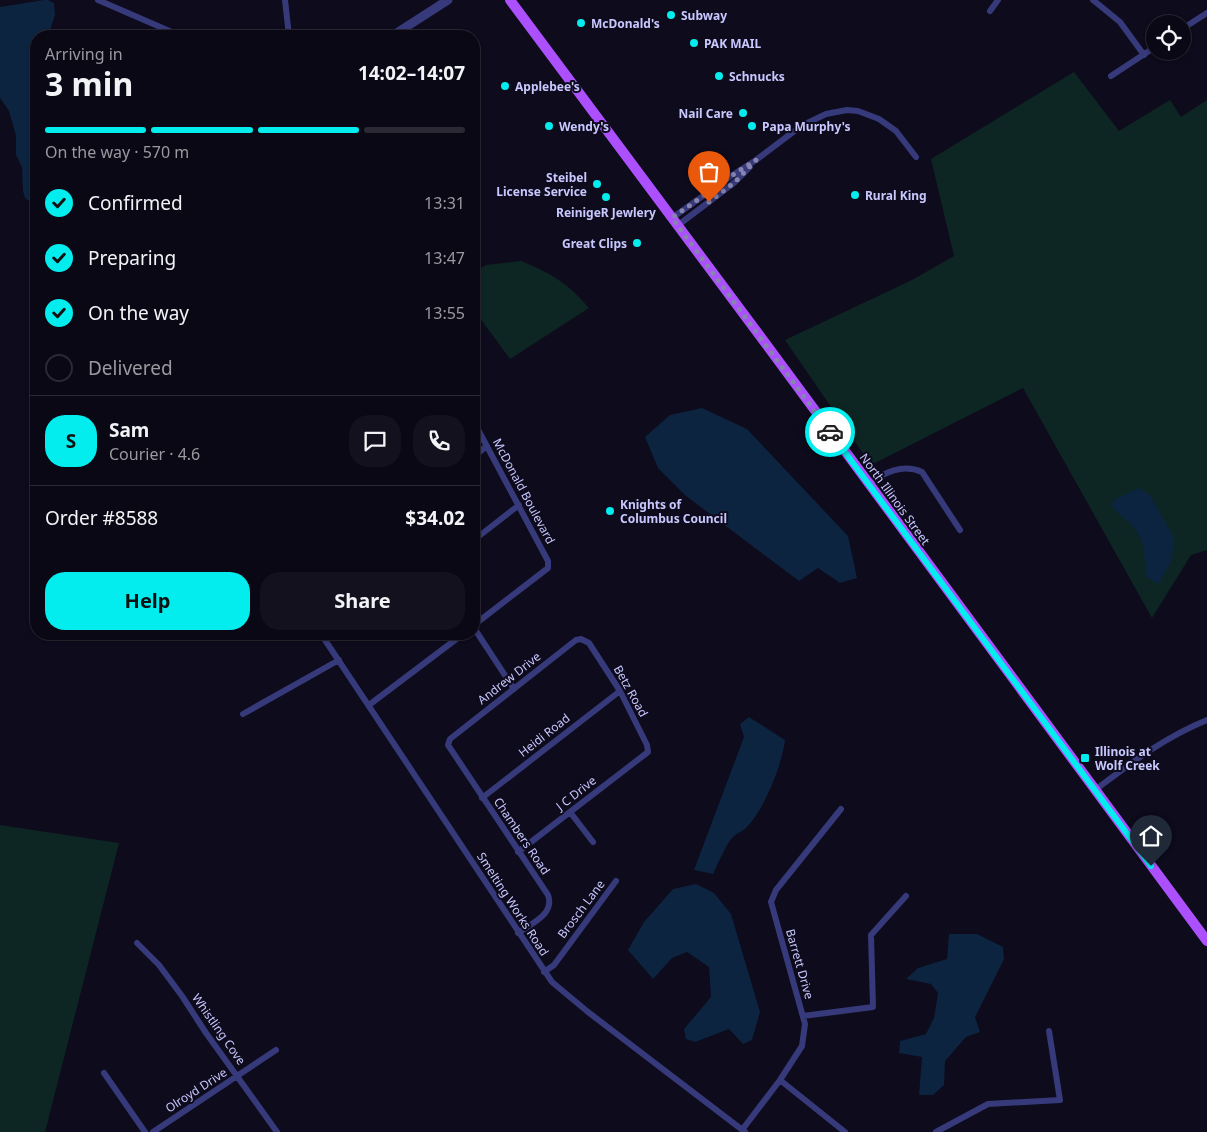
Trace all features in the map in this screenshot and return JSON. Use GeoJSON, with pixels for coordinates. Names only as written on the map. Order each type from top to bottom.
{"type":"FeatureCollection","features":[{"type":"Feature","properties":{"kind":"main road","name":"North Illinois Street"},"geometry":{"type":"LineString","coordinates":[[510,0],[1207,942]]}},
{"type":"Feature","properties":{"kind":"street"},"geometry":{"type":"LineString","coordinates":[[98,0],[167,30]]}},
{"type":"Feature","properties":{"kind":"street"},"geometry":{"type":"LineString","coordinates":[[285,0],[288,30]]}},
{"type":"Feature","properties":{"kind":"street"},"geometry":{"type":"LineString","coordinates":[[401,30],[448,0]]}},
{"type":"Feature","properties":{"kind":"street"},"geometry":{"type":"LineString","coordinates":[[990,10],[998,0]]}},
{"type":"Feature","properties":{"kind":"street"},"geometry":{"type":"LineString","coordinates":[[1093,0],[1120,22],[1144,55],[1111,76]]}},
{"type":"Feature","properties":{"kind":"street"},"geometry":{"type":"LineString","coordinates":[[1191,23],[1207,13]]}},
{"type":"Feature","properties":{"kind":"street"},"geometry":{"type":"LineString","coordinates":[[674,222],[731,176],[756,160],[801,126],[826,114],[847,110],[867,114],[896,131],[916,157]]}},
{"type":"Feature","properties":{"kind":"street","name":"McDonald Boulevard"},"geometry":{"type":"LineString","coordinates":[[480,433],[548,561],[548,568],[480,621]]}},
{"type":"Feature","properties":{"kind":"street"},"geometry":{"type":"LineString","coordinates":[[480,451],[487,446]]}},
{"type":"Feature","properties":{"kind":"street"},"geometry":{"type":"LineString","coordinates":[[868,483],[888,471],[914,468],[922,472],[960,530]]}},
{"type":"Feature","properties":{"kind":"street"},"geometry":{"type":"LineString","coordinates":[[480,535],[519,505]]}},
{"type":"Feature","properties":{"kind":"street"},"geometry":{"type":"LineString","coordinates":[[480,635],[514,688]]}},
{"type":"Feature","properties":{"kind":"street","name":"Andrew Drive"},"geometry":{"type":"LineString","coordinates":[[448,745],[450,739],[576,640],[581,639],[589,643]]}},
{"type":"Feature","properties":{"kind":"street","name":"Smelting Works Road"},"geometry":{"type":"LineString","coordinates":[[326,640],[552,982],[570,998],[744,1131]]}},
{"type":"Feature","properties":{"kind":"street"},"geometry":{"type":"LineString","coordinates":[[369,705],[455,640]]}},
{"type":"Feature","properties":{"kind":"street","name":"Betz Road"},"geometry":{"type":"LineString","coordinates":[[589,643],[620,691],[647,745],[648,752]]}},
{"type":"Feature","properties":{"kind":"street"},"geometry":{"type":"LineString","coordinates":[[243,714],[339,660]]}},
{"type":"Feature","properties":{"kind":"street","name":"Heidi Road"},"geometry":{"type":"LineString","coordinates":[[482,798],[620,691]]}},
{"type":"Feature","properties":{"kind":"street"},"geometry":{"type":"LineString","coordinates":[[1095,790],[1154,747],[1181,731],[1207,720]]}},
{"type":"Feature","properties":{"kind":"street","name":"Chambers Road"},"geometry":{"type":"LineString","coordinates":[[448,745],[518,852],[548,894],[550,902],[545,914],[518,933]]}},
{"type":"Feature","properties":{"kind":"street","name":"J C Drive"},"geometry":{"type":"LineString","coordinates":[[518,852],[648,752]]}},
{"type":"Feature","properties":{"kind":"street","name":"Barrett Drive"},"geometry":{"type":"LineString","coordinates":[[744,1131],[802,1046],[805,1024],[771,902],[776,890],[841,809]]}},
{"type":"Feature","properties":{"kind":"street"},"geometry":{"type":"LineString","coordinates":[[570,812],[593,842]]}},
{"type":"Feature","properties":{"kind":"street","name":"Brosch Lane"},"geometry":{"type":"LineString","coordinates":[[544,972],[554,965],[616,881]]}},
{"type":"Feature","properties":{"kind":"street"},"geometry":{"type":"LineString","coordinates":[[803,1016],[873,1006],[871,936],[906,896]]}},
{"type":"Feature","properties":{"kind":"street","name":"Whistling Cove"},"geometry":{"type":"LineString","coordinates":[[137,944],[159,965],[277,1132]]}},
{"type":"Feature","properties":{"kind":"street"},"geometry":{"type":"LineString","coordinates":[[936,1132],[988,1104],[1060,1100],[1049,1031]]}},
{"type":"Feature","properties":{"kind":"street","name":"Olroyd Drive"},"geometry":{"type":"LineString","coordinates":[[153,1132],[276,1050]]}},
{"type":"Feature","properties":{"kind":"street"},"geometry":{"type":"LineString","coordinates":[[104,1073],[145,1132]]}},
{"type":"Feature","properties":{"kind":"street"},"geometry":{"type":"LineString","coordinates":[[780,1080],[845,1132]]}},
{"type":"Feature","properties":{"kind":"green space"},"geometry":{"type":"Polygon","coordinates":[[[1074,72],[1119,131],[1170,100],[1181,117],[1207,100],[1207,550],[1191,555],[1152,618],[1023,388],[871,465],[785,340],[912,280],[954,256],[931,159],[1074,72]]]}},
{"type":"Feature","properties":{"kind":"green space"},"geometry":{"type":"Polygon","coordinates":[[[521,261],[566,285],[589,308],[510,359],[480,318],[480,268],[486,265],[521,261]]]}},
{"type":"Feature","properties":{"kind":"green space"},"geometry":{"type":"Polygon","coordinates":[[[0,825],[119,843],[45,1132],[0,1132],[0,825]]]}},
{"type":"Feature","properties":{"kind":"water"},"geometry":{"type":"Polygon","coordinates":[[[44,0],[54,3],[55,15],[50,30],[30,30],[30,202],[25,198],[23,191],[22,167],[16,155],[16,136],[9,111],[0,98],[0,7],[44,0]]]}},
{"type":"Feature","properties":{"kind":"water"},"geometry":{"type":"Polygon","coordinates":[[[702,408],[747,429],[848,536],[857,578],[840,583],[818,568],[799,581],[686,496],[658,468],[645,437],[670,415],[702,408]]]}},
{"type":"Feature","properties":{"kind":"water"},"geometry":{"type":"Polygon","coordinates":[[[1139,488],[1150,495],[1174,538],[1172,560],[1159,584],[1145,576],[1143,546],[1136,530],[1111,504],[1117,498],[1139,488]]]}},
{"type":"Feature","properties":{"kind":"water"},"geometry":{"type":"Polygon","coordinates":[[[749,717],[785,740],[776,774],[753,820],[730,840],[713,874],[694,870],[744,737],[740,724],[749,717]]]}},
{"type":"Feature","properties":{"kind":"water"},"geometry":{"type":"Polygon","coordinates":[[[696,884],[714,893],[731,914],[760,1012],[752,1040],[743,1044],[729,1029],[695,1042],[686,1039],[684,1029],[711,997],[709,967],[687,952],[672,958],[653,979],[628,950],[644,922],[673,889],[696,884]]]}},
{"type":"Feature","properties":{"kind":"water"},"geometry":{"type":"Polygon","coordinates":[[[949,934],[977,934],[1003,947],[1004,959],[975,1017],[980,1032],[966,1037],[945,1061],[944,1085],[933,1095],[919,1095],[922,1057],[899,1053],[900,1041],[926,1034],[934,1018],[938,993],[931,984],[906,979],[918,968],[947,959],[949,934]]]}},
{"type":"Feature","properties":{"kind":"way so far"},"geometry":{"type":"LineString","coordinates":[[709,202],[735,182],[756,160],[672,218],[830,432]]}},
{"type":"Feature","properties":{"kind":"place","name":"Subway"},"geometry":{"type":"Point","coordinates":[671,15]}},
{"type":"Feature","properties":{"kind":"place","name":"McDonald's"},"geometry":{"type":"Point","coordinates":[581,23]}},
{"type":"Feature","properties":{"kind":"place","name":"PAK MAIL"},"geometry":{"type":"Point","coordinates":[694,43]}},
{"type":"Feature","properties":{"kind":"place","name":"Schnucks"},"geometry":{"type":"Point","coordinates":[719,76]}},
{"type":"Feature","properties":{"kind":"place","name":"Applebee's"},"geometry":{"type":"Point","coordinates":[505,86]}},
{"type":"Feature","properties":{"kind":"place","name":"Nail Care"},"geometry":{"type":"Point","coordinates":[743,113]}},
{"type":"Feature","properties":{"kind":"place","name":"Wendy's"},"geometry":{"type":"Point","coordinates":[549,126]}},
{"type":"Feature","properties":{"kind":"place","name":"Papa Murphy's"},"geometry":{"type":"Point","coordinates":[752,126]}},
{"type":"Feature","properties":{"kind":"place","name":"Steibel License Service"},"geometry":{"type":"Point","coordinates":[597,184]}},
{"type":"Feature","properties":{"kind":"place","name":"Rural King"},"geometry":{"type":"Point","coordinates":[855,195]}},
{"type":"Feature","properties":{"kind":"place","name":"ReinigeR Jewlery"},"geometry":{"type":"Point","coordinates":[606,197]}},
{"type":"Feature","properties":{"kind":"place","name":"Great Clips"},"geometry":{"type":"Point","coordinates":[637,243]}},
{"type":"Feature","properties":{"kind":"place","name":"Knights of Columbus Council"},"geometry":{"type":"Point","coordinates":[610,511]}},
{"type":"Feature","properties":{"kind":"place","name":"Illinois at Wolf Creek"},"geometry":{"type":"Point","coordinates":[1085,758]}},
{"type":"Feature","properties":{"kind":"route"},"geometry":{"type":"LineString","coordinates":[[830,432],[1151,866]]}}]}
